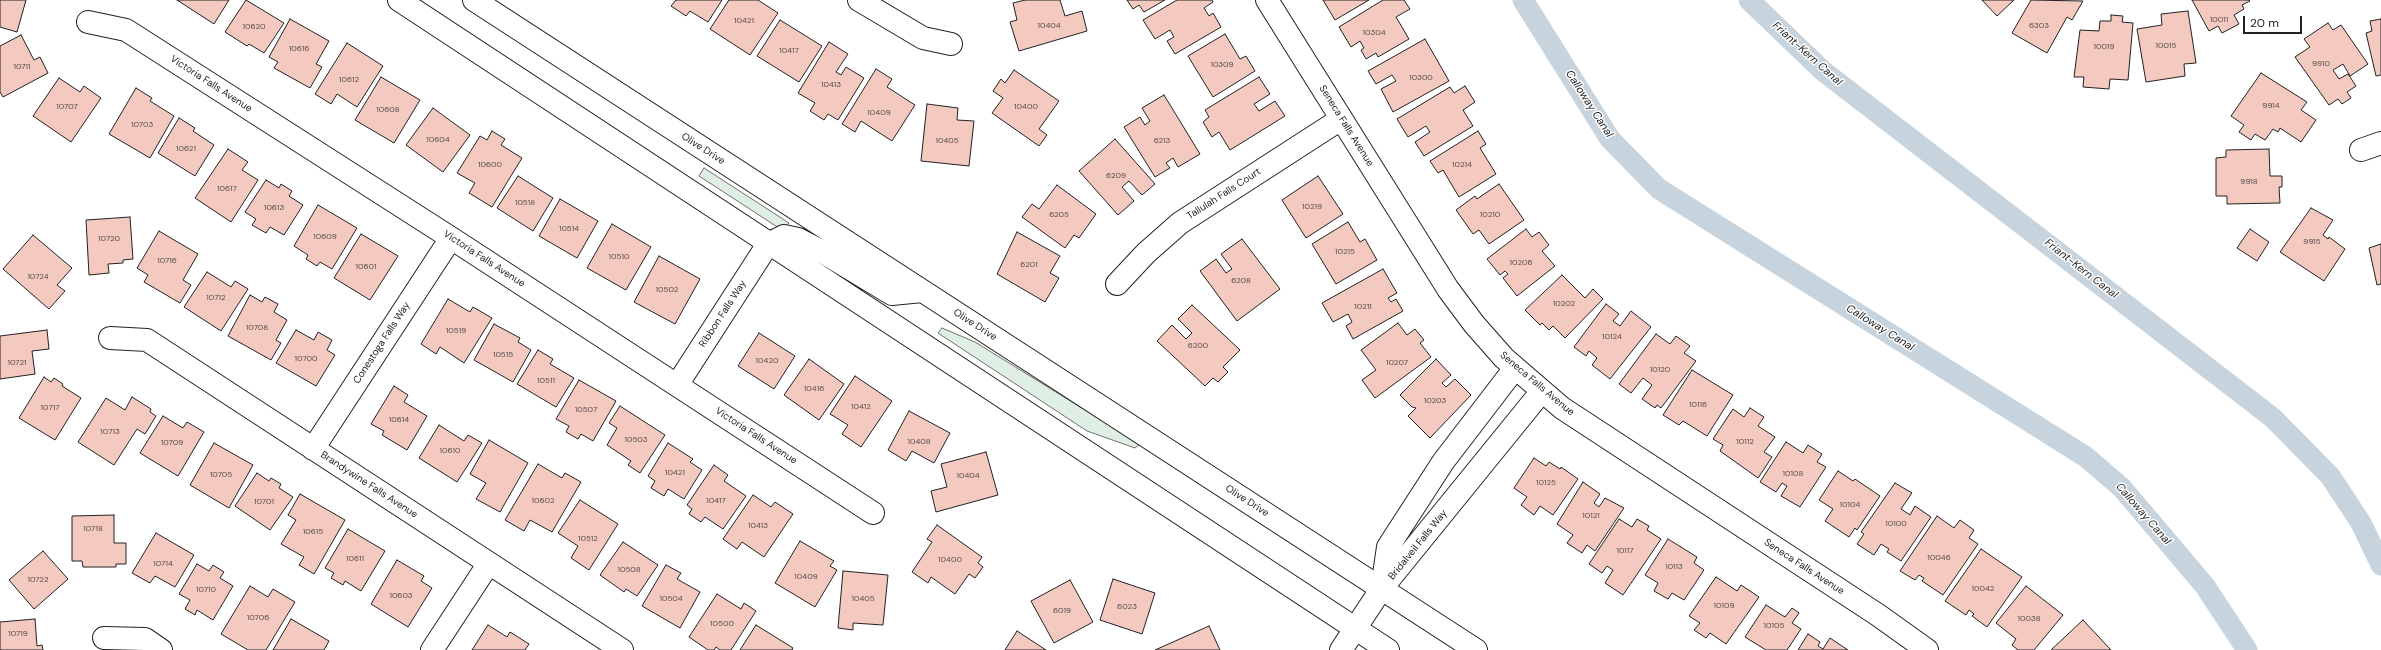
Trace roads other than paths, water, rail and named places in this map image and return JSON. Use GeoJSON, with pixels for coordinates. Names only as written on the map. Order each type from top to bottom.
{"type":"FeatureCollection","features":[{"type":"Feature","properties":{"kind":"street"},"geometry":{"type":"LineString","coordinates":[[399,0],[768,244],[1388,650]]}},
{"type":"Feature","properties":{"kind":"street","name":"Olive Drive"},"geometry":{"type":"LineString","coordinates":[[474,0],[1476,650]]}},
{"type":"Feature","properties":{"kind":"street"},"geometry":{"type":"LineString","coordinates":[[859,0],[923,38],[952,44]]}},
{"type":"Feature","properties":{"kind":"street","name":"Seneca Falls Avenue"},"geometry":{"type":"LineString","coordinates":[[1267,0],[1448,289],[1474,324],[1515,368],[1562,408],[1878,615],[1927,650]]}},
{"type":"Feature","properties":{"kind":"street","name":"Victoria Falls Avenue"},"geometry":{"type":"LineString","coordinates":[[88,22],[126,30],[451,238],[873,513]]}},
{"type":"Feature","properties":{"kind":"street","name":"Tallulah Falls Court"},"geometry":{"type":"LineString","coordinates":[[1117,284],[1146,253],[1180,223],[1218,197],[1341,119]]}},
{"type":"Feature","properties":{"kind":"street"},"geometry":{"type":"LineString","coordinates":[[2361,150],[2381,143]]}},
{"type":"Feature","properties":{"kind":"street"},"geometry":{"type":"LineString","coordinates":[[768,244],[784,236],[798,239],[821,250],[892,294],[922,292]]}},
{"type":"Feature","properties":{"kind":"street","name":"Conestoga Falls Way"},"geometry":{"type":"LineString","coordinates":[[313,449],[451,238]]}},
{"type":"Feature","properties":{"kind":"street","name":"Ribbon Falls Way"},"geometry":{"type":"LineString","coordinates":[[677,385],[768,244]]}},
{"type":"Feature","properties":{"kind":"street","name":"Brandywine Falls Avenue"},"geometry":{"type":"LineString","coordinates":[[110,338],[147,340],[622,650]]}},
{"type":"Feature","properties":{"kind":"street","name":"Bridalveil Falls Way"},"geometry":{"type":"LineString","coordinates":[[1382,588],[1388,547],[1443,462],[1515,368]]}},
{"type":"Feature","properties":{"kind":"street","name":"Bridalveil Falls Way"},"geometry":{"type":"LineString","coordinates":[[1382,588],[1542,391]]}},
{"type":"Feature","properties":{"kind":"street"},"geometry":{"type":"LineString","coordinates":[[432,650],[489,563]]}},
{"type":"Feature","properties":{"kind":"street"},"geometry":{"type":"LineString","coordinates":[[1341,650],[1382,588]]}},
{"type":"Feature","properties":{"kind":"street"},"geometry":{"type":"LineString","coordinates":[[104,638],[145,639],[161,650]]}},
{"type":"Feature","properties":{"kind":"waterway","name":"Calloway Canal"},"geometry":{"type":"LineString","coordinates":[[1523,0],[1610,139],[1659,189],[2086,457],[2122,488],[2205,586],[2247,650]]}},
{"type":"Feature","properties":{"kind":"waterway","name":"Friant-Kern Canal"},"geometry":{"type":"LineString","coordinates":[[1749,0],[1823,71],[2273,418],[2330,476],[2361,523],[2381,565]]}}]}
